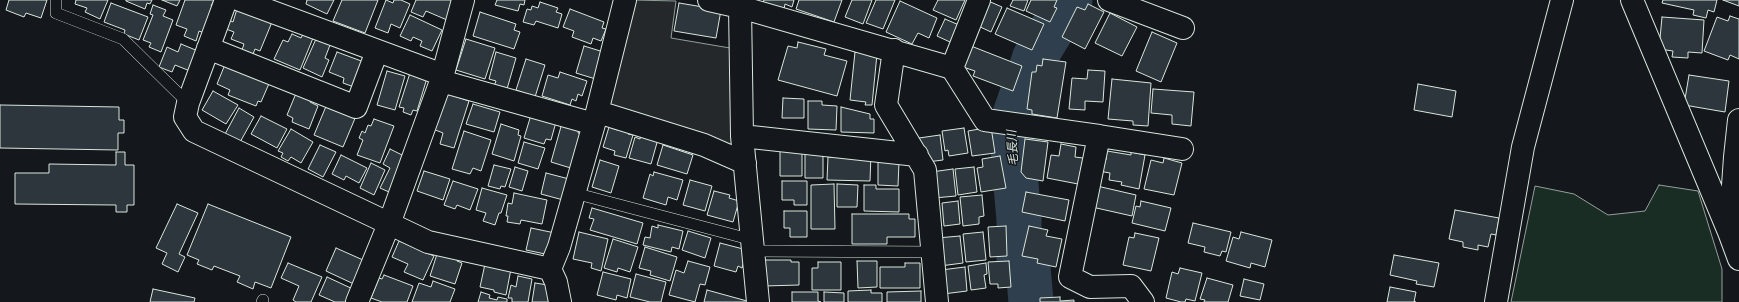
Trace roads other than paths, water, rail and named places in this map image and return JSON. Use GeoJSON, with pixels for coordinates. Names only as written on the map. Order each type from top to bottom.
{"type":"FeatureCollection","features":[{"type":"Feature","properties":{"kind":"street"},"geometry":{"type":"LineString","coordinates":[[226,0],[188,103],[185,117],[194,131],[428,242],[550,269]]}},
{"type":"Feature","properties":{"kind":"street"},"geometry":{"type":"LineString","coordinates":[[240,0],[377,51],[442,78],[704,145],[745,162]]}},
{"type":"Feature","properties":{"kind":"street"},"geometry":{"type":"LineString","coordinates":[[357,302],[389,224],[442,78],[463,0]]}},
{"type":"Feature","properties":{"kind":"street"},"geometry":{"type":"LineString","coordinates":[[560,302],[556,282],[550,269],[560,247],[596,118],[625,0]]}},
{"type":"Feature","properties":{"kind":"street"},"geometry":{"type":"LineString","coordinates":[[709,0],[740,6],[952,68],[985,120],[1182,149]]}},
{"type":"Feature","properties":{"kind":"street"},"geometry":{"type":"LineString","coordinates":[[952,68],[979,0]]}},
{"type":"Feature","properties":{"kind":"street"},"geometry":{"type":"LineString","coordinates":[[1109,0],[1183,28]]}},
{"type":"Feature","properties":{"kind":"street"},"geometry":{"type":"LineString","coordinates":[[1496,302],[1523,147],[1562,0]]}},
{"type":"Feature","properties":{"kind":"street"},"geometry":{"type":"LineString","coordinates":[[1632,0],[1739,259]]}},
{"type":"Feature","properties":{"kind":"street"},"geometry":{"type":"LineString","coordinates":[[740,6],[742,136],[758,302]]}},
{"type":"Feature","properties":{"kind":"street"},"geometry":{"type":"LineString","coordinates":[[208,48],[356,107],[377,51]]}},
{"type":"Feature","properties":{"kind":"street"},"geometry":{"type":"LineString","coordinates":[[894,50],[886,105],[925,170],[937,302]]}},
{"type":"Feature","properties":{"kind":"street"},"geometry":{"type":"LineString","coordinates":[[1729,232],[1734,157],[1739,120]]}},
{"type":"Feature","properties":{"kind":"street"},"geometry":{"type":"LineString","coordinates":[[742,136],[917,155]]}},
{"type":"Feature","properties":{"kind":"street"},"geometry":{"type":"LineString","coordinates":[[1099,136],[1070,277],[1090,294],[1131,286],[1143,302]]}},
{"type":"Feature","properties":{"kind":"lane"},"geometry":{"type":"LineString","coordinates":[[56,0],[56,13],[123,39],[188,103]]}},
{"type":"Feature","properties":{"kind":"lane"},"geometry":{"type":"LineString","coordinates":[[574,193],[753,245],[933,252]]}},
{"type":"Feature","properties":{"kind":"waterway","name":"毛長川"},"geometry":{"type":"LineString","coordinates":[[1031,302],[1028,267],[1019,263],[1019,220],[1011,126],[1035,57],[1070,0]]}}]}
